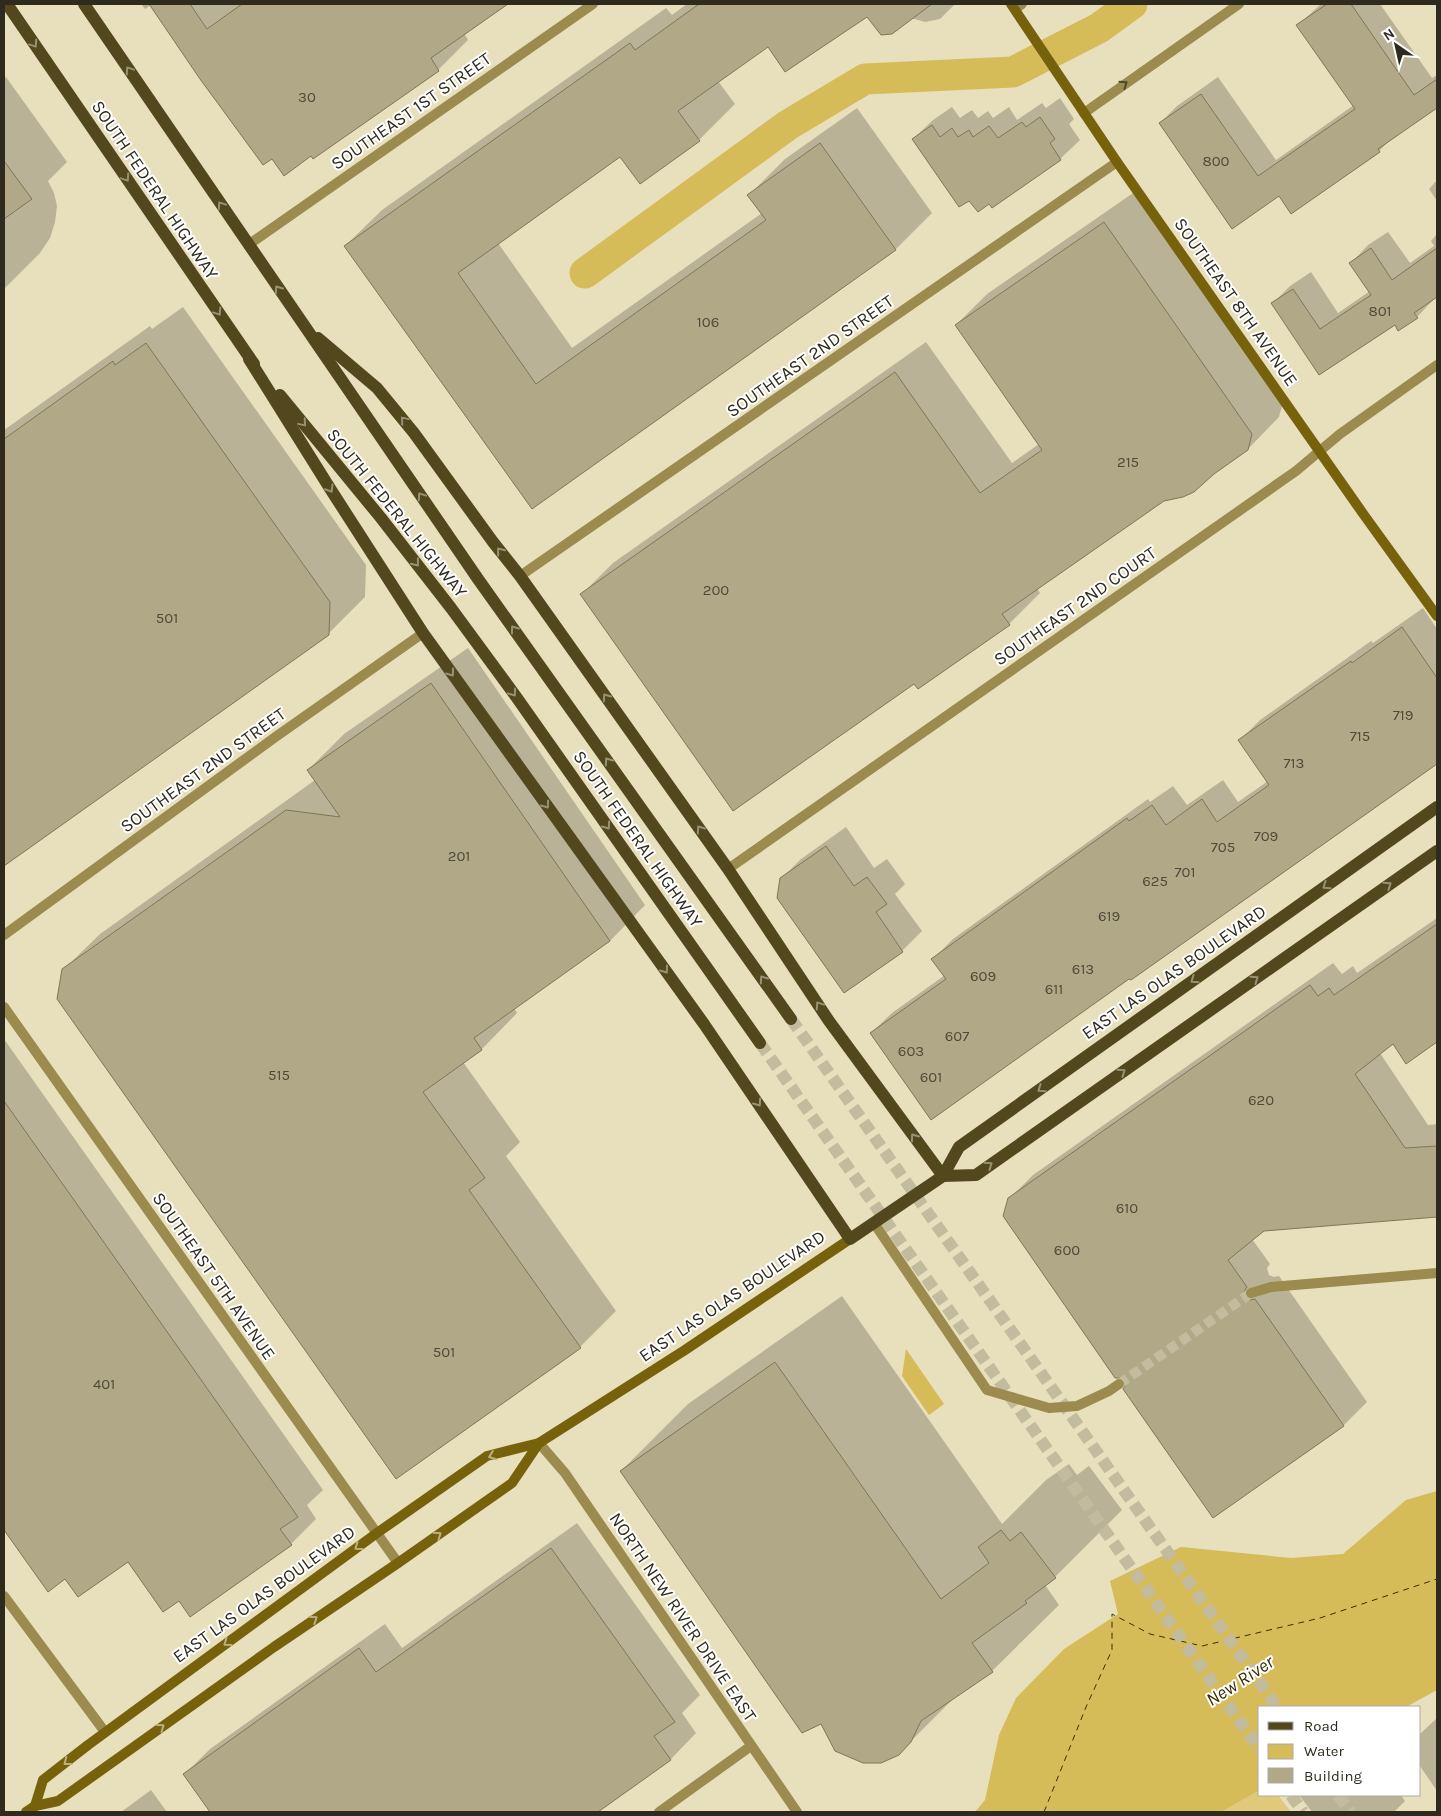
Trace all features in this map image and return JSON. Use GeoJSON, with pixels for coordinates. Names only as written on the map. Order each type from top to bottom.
{"type":"FeatureCollection","features":[{"type":"Feature","properties":{"kind":"main road","name":"SOUTH FEDERAL HIGHWAY"},"geometry":{"type":"LineString","coordinates":[[7,4],[249,359],[381,518],[451,608],[517,698],[760,1043]]}},
{"type":"Feature","properties":{"kind":"main road"},"geometry":{"type":"LineString","coordinates":[[84,4],[248,245]]}},
{"type":"Feature","properties":{"kind":"main road","name":"SOUTHEAST 8TH AVENUE"},"geometry":{"type":"LineString","coordinates":[[1016,5],[1027,27],[1117,162],[1437,616]]}},
{"type":"Feature","properties":{"kind":"main road","name":"SOUTH FEDERAL HIGHWAY"},"geometry":{"type":"LineString","coordinates":[[248,245],[478,579],[791,1019]]}},
{"type":"Feature","properties":{"kind":"main road"},"geometry":{"type":"LineString","coordinates":[[306,329],[377,388],[414,433],[520,576],[728,869],[829,1021],[943,1176],[976,1175],[1437,851]]}},
{"type":"Feature","properties":{"kind":"main road"},"geometry":{"type":"LineString","coordinates":[[249,359],[423,633],[704,1024],[850,1239]]}},
{"type":"Feature","properties":{"kind":"main road","name":"EAST LAS OLAS BOULEVARD"},"geometry":{"type":"LineString","coordinates":[[35,1806],[43,1780],[105,1732],[377,1534],[487,1456],[538,1443],[685,1350],[874,1224],[943,1176],[959,1147],[1437,808]]}},
{"type":"Feature","properties":{"kind":"main road","name":"EAST LAS OLAS BOULEVARD"},"geometry":{"type":"LineString","coordinates":[[26,1812],[35,1806],[58,1801],[274,1647],[512,1483],[538,1443]]}},
{"type":"Feature","properties":{"kind":"street","name":"SOUTHEAST 1ST STREET"},"geometry":{"type":"LineString","coordinates":[[248,245],[593,4]]}},
{"type":"Feature","properties":{"kind":"street"},"geometry":{"type":"LineString","coordinates":[[1084,112],[1239,4]]}},
{"type":"Feature","properties":{"kind":"street","name":"SOUTHEAST 2ND STREET"},"geometry":{"type":"LineString","coordinates":[[520,576],[1117,162]]}},
{"type":"Feature","properties":{"kind":"street","name":"SOUTHEAST 2ND COURT"},"geometry":{"type":"LineString","coordinates":[[728,869],[1296,470],[1340,434],[1437,366]]}},
{"type":"Feature","properties":{"kind":"street","name":"SOUTHEAST 2ND STREET"},"geometry":{"type":"LineString","coordinates":[[4,935],[274,738],[423,633]]}},
{"type":"Feature","properties":{"kind":"street","name":"SOUTHEAST 5TH AVENUE"},"geometry":{"type":"LineString","coordinates":[[4,1007],[398,1563]]}},
{"type":"Feature","properties":{"kind":"street"},"geometry":{"type":"LineString","coordinates":[[874,1224],[987,1390],[1049,1408],[1077,1406],[1119,1384]]}},
{"type":"Feature","properties":{"kind":"street"},"geometry":{"type":"LineString","coordinates":[[1251,1293],[1271,1287],[1437,1273]]}},
{"type":"Feature","properties":{"kind":"street","name":"NORTH NEW RIVER DRIVE EAST"},"geometry":{"type":"LineString","coordinates":[[538,1443],[565,1474],[797,1812]]}},
{"type":"Feature","properties":{"kind":"street"},"geometry":{"type":"LineString","coordinates":[[4,1596],[105,1732]]}},
{"type":"Feature","properties":{"kind":"street"},"geometry":{"type":"LineString","coordinates":[[659,1812],[750,1746]]}},
{"type":"Feature","properties":{"kind":"shaded area"},"geometry":{"type":"Polygon","coordinates":[[[1258,1791],[1258,1796],[1279,1796],[1291,1812],[1221,1812],[1258,1791]]]}},
{"type":"Feature","properties":{"kind":"water"},"geometry":{"type":"Polygon","coordinates":[[[906,1349],[944,1404],[929,1415],[902,1376],[906,1349]]]}},
{"type":"Feature","properties":{"kind":"water","name":"New River"},"geometry":{"type":"Polygon","coordinates":[[[1437,1491],[1437,1690],[1408,1706],[1258,1706],[1258,1791],[1221,1812],[975,1812],[985,1800],[999,1735],[1016,1698],[1064,1649],[1118,1614],[1110,1581],[1181,1547],[1291,1558],[1343,1554],[1406,1500],[1437,1491]]]}},
{"type":"Feature","properties":{"kind":"building"},"geometry":{"type":"Polygon","coordinates":[[[149,4],[190,4],[207,29],[242,4],[508,4],[431,58],[439,71],[313,159],[311,156],[284,176],[272,159],[263,165],[200,79],[149,4]]]}},
{"type":"Feature","properties":{"kind":"building"},"geometry":{"type":"Polygon","coordinates":[[[699,4],[932,4],[892,34],[881,35],[867,17],[785,72],[768,47],[678,111],[700,141],[640,184],[620,157],[458,273],[536,384],[766,220],[747,195],[820,143],[896,250],[532,509],[344,246],[630,43],[635,50],[699,4]]]}},
{"type":"Feature","properties":{"kind":"building"},"geometry":{"type":"Polygon","coordinates":[[[1327,4],[1351,4],[1414,95],[1437,79],[1437,108],[1378,149],[1380,152],[1291,214],[1279,196],[1232,229],[1159,123],[1201,94],[1258,176],[1355,109],[1296,25],[1327,4]]]}},
{"type":"Feature","properties":{"kind":"building"},"geometry":{"type":"Polygon","coordinates":[[[1040,117],[1055,139],[1050,143],[1061,160],[992,208],[989,204],[978,212],[969,201],[959,207],[912,139],[932,125],[940,137],[952,128],[958,137],[969,130],[973,137],[989,126],[998,138],[1022,122],[1026,127],[1040,117]]]}},
{"type":"Feature","properties":{"kind":"building"},"geometry":{"type":"Polygon","coordinates":[[[4,161],[32,199],[4,219],[4,161]]]}},
{"type":"Feature","properties":{"kind":"building"},"geometry":{"type":"Polygon","coordinates":[[[1104,222],[1252,434],[1248,450],[1214,474],[1194,492],[1183,497],[1164,501],[1002,614],[1010,625],[918,689],[914,684],[733,811],[580,594],[895,372],[980,493],[1042,450],[955,325],[1104,222]]]}},
{"type":"Feature","properties":{"kind":"building"},"geometry":{"type":"Polygon","coordinates":[[[1371,248],[1392,280],[1437,248],[1437,297],[1414,313],[1418,318],[1398,331],[1395,325],[1319,375],[1271,303],[1293,289],[1320,329],[1371,295],[1349,263],[1371,248]]]}},
{"type":"Feature","properties":{"kind":"building"},"geometry":{"type":"Polygon","coordinates":[[[146,343],[330,602],[329,635],[4,866],[4,439],[113,361],[115,365],[146,343]]]}},
{"type":"Feature","properties":{"kind":"building"},"geometry":{"type":"Polygon","coordinates":[[[1402,627],[1437,678],[1437,764],[931,1120],[870,1033],[946,979],[931,959],[1127,818],[1129,821],[1152,805],[1166,825],[1202,799],[1217,822],[1269,785],[1238,740],[1402,627]]]}},
{"type":"Feature","properties":{"kind":"building"},"geometry":{"type":"Polygon","coordinates":[[[431,683],[610,941],[474,1038],[482,1050],[423,1092],[485,1178],[469,1190],[581,1348],[396,1479],[57,999],[62,969],[286,810],[340,817],[307,770],[431,683]]]}},
{"type":"Feature","properties":{"kind":"building"},"geometry":{"type":"Polygon","coordinates":[[[826,846],[854,886],[867,877],[887,904],[876,912],[903,952],[844,993],[777,898],[780,878],[826,846]]]}},
{"type":"Feature","properties":{"kind":"building"},"geometry":{"type":"Polygon","coordinates":[[[1437,924],[1437,1042],[1406,1064],[1393,1044],[1355,1074],[1405,1148],[1437,1146],[1437,1217],[1264,1231],[1228,1260],[1247,1287],[1244,1292],[1246,1298],[1250,1300],[1255,1299],[1344,1426],[1213,1518],[1123,1389],[1125,1380],[1115,1378],[1003,1216],[1008,1198],[1310,985],[1318,996],[1329,988],[1334,995],[1437,924]]]}},
{"type":"Feature","properties":{"kind":"building"},"geometry":{"type":"Polygon","coordinates":[[[4,1101],[298,1517],[280,1529],[292,1545],[190,1617],[179,1601],[163,1612],[128,1562],[78,1597],[65,1579],[48,1592],[4,1530],[4,1101]]]}},
{"type":"Feature","properties":{"kind":"building"},"geometry":{"type":"Polygon","coordinates":[[[775,1362],[941,1599],[989,1563],[978,1547],[1001,1530],[1010,1541],[1021,1532],[1056,1578],[1025,1601],[1027,1603],[972,1643],[993,1672],[921,1721],[911,1742],[899,1755],[881,1763],[863,1763],[835,1751],[821,1724],[802,1733],[620,1471],[775,1362]]]}},
{"type":"Feature","properties":{"kind":"building"},"geometry":{"type":"Polygon","coordinates":[[[551,1548],[675,1722],[654,1736],[671,1760],[598,1812],[210,1812],[183,1774],[359,1648],[376,1672],[551,1548]]]}},
{"type":"Feature","properties":{"kind":"waterway"},"geometry":{"type":"LineString","coordinates":[[585,273],[788,125],[865,79],[1013,72],[1099,28],[1132,4]]}},
{"type":"Feature","properties":{"kind":"ferry route"},"geometry":{"type":"LineString","coordinates":[[1044,1812],[1086,1707],[1112,1650],[1112,1614],[1150,1634],[1202,1646],[1320,1618],[1437,1579]]}},
{"type":"Feature","properties":{"kind":"tunnel"},"geometry":{"type":"LineString","coordinates":[[791,1019],[1276,1706]]}},
{"type":"Feature","properties":{"kind":"tunnel"},"geometry":{"type":"LineString","coordinates":[[760,1043],[1258,1747]]}},
{"type":"Feature","properties":{"kind":"tunnel"},"geometry":{"type":"LineString","coordinates":[[1119,1384],[1251,1293]]}},
{"type":"Feature","properties":{"kind":"tunnel"},"geometry":{"type":"LineString","coordinates":[[1292,1796],[1303,1812]]}},
{"type":"Feature","properties":{"kind":"tunnel"},"geometry":{"type":"LineString","coordinates":[[1339,1796],[1351,1812]]}}]}
